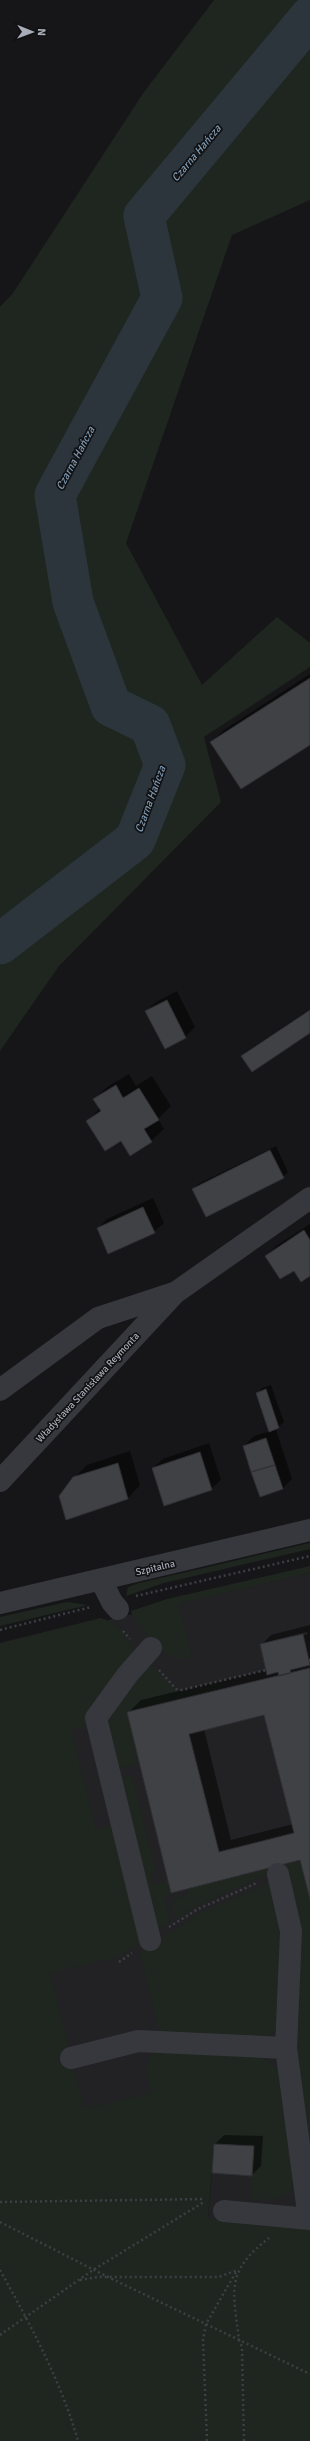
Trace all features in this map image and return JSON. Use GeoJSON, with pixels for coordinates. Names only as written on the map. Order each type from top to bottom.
{"type":"FeatureCollection","features":[{"type":"Feature","properties":{"kind":"street","name":"Władysława Stanisława Reymonta"},"geometry":{"type":"LineString","coordinates":[[0,1482],[175,1293],[310,1198]]}},
{"type":"Feature","properties":{"kind":"street","name":"Władysława Stanisława Reymonta"},"geometry":{"type":"LineString","coordinates":[[0,1390],[98,1318],[175,1293]]}},
{"type":"Feature","properties":{"kind":"street","name":"Szpitalna"},"geometry":{"type":"LineString","coordinates":[[0,1603],[310,1530]]}},
{"type":"Feature","properties":{"kind":"street"},"geometry":{"type":"LineString","coordinates":[[101,1580],[116,1613]]}},
{"type":"Feature","properties":{"kind":"street"},"geometry":{"type":"LineString","coordinates":[[148,1651],[128,1674],[96,1718],[150,1940]]}},
{"type":"Feature","properties":{"kind":"street"},"geometry":{"type":"LineString","coordinates":[[224,2212],[309,2219],[286,2048],[291,1931],[278,1874]]}},
{"type":"Feature","properties":{"kind":"street"},"geometry":{"type":"LineString","coordinates":[[71,2058],[138,2041],[286,2048]]}},
{"type":"Feature","properties":{"kind":"path"},"geometry":{"type":"LineString","coordinates":[[0,1630],[116,1613],[310,1556]]}},
{"type":"Feature","properties":{"kind":"path"},"geometry":{"type":"LineString","coordinates":[[116,1613],[148,1651],[176,1689],[182,1690],[266,1670]]}},
{"type":"Feature","properties":{"kind":"path"},"geometry":{"type":"LineString","coordinates":[[119,1962],[198,1909],[278,1874]]}},
{"type":"Feature","properties":{"kind":"path"},"geometry":{"type":"LineString","coordinates":[[0,2202],[209,2199],[77,2280],[0,2335]]}},
{"type":"Feature","properties":{"kind":"path"},"geometry":{"type":"LineString","coordinates":[[0,2222],[93,2270],[310,2374]]}},
{"type":"Feature","properties":{"kind":"path"},"geometry":{"type":"LineString","coordinates":[[207,2441],[203,2340],[206,2324],[238,2270],[258,2246],[270,2237]]}},
{"type":"Feature","properties":{"kind":"path"},"geometry":{"type":"LineString","coordinates":[[0,2270],[26,2317],[69,2412],[78,2441]]}},
{"type":"Feature","properties":{"kind":"path"},"geometry":{"type":"LineString","coordinates":[[77,2280],[108,2277],[219,2276],[238,2270]]}},
{"type":"Feature","properties":{"kind":"path"},"geometry":{"type":"LineString","coordinates":[[238,2270],[234,2286],[239,2340],[242,2347],[244,2441]]}},
{"type":"Feature","properties":{"kind":"shaded area"},"geometry":{"type":"Polygon","coordinates":[[[214,0],[310,0],[310,200],[232,235],[126,543],[202,685],[277,617],[310,643],[310,667],[204,737],[221,802],[59,966],[0,1051],[0,307],[13,293],[144,92],[214,0]]]}},
{"type":"Feature","properties":{"kind":"shaded area"},"geometry":{"type":"Polygon","coordinates":[[[310,1543],[310,1549],[164,1583],[126,1596],[128,1587],[139,1583],[310,1543]]]}},
{"type":"Feature","properties":{"kind":"shaded area"},"geometry":{"type":"Polygon","coordinates":[[[310,1566],[310,1573],[178,1604],[192,1657],[183,1659],[173,1658],[162,1651],[131,1611],[167,1599],[310,1566]]]}},
{"type":"Feature","properties":{"kind":"shaded area"},"geometry":{"type":"Polygon","coordinates":[[[310,1573],[310,2269],[208,2218],[212,2173],[0,2163],[0,1648],[132,1614],[310,1573]]]}},
{"type":"Feature","properties":{"kind":"shaded area"},"geometry":{"type":"Polygon","coordinates":[[[67,1602],[88,1605],[0,1626],[0,1617],[67,1602]]]}},
{"type":"Feature","properties":{"kind":"shaded area"},"geometry":{"type":"Polygon","coordinates":[[[101,1618],[112,1623],[122,1632],[130,1643],[134,1654],[90,1725],[71,1730],[96,1830],[115,1825],[142,1942],[118,1957],[50,1973],[84,2109],[152,2093],[147,2077],[146,2067],[150,2057],[155,2053],[260,2056],[281,2072],[295,2180],[287,2193],[283,2196],[272,2199],[251,2200],[254,2146],[214,2144],[208,2218],[310,2229],[310,2441],[0,2441],[0,1643],[101,1618]]]}},
{"type":"Feature","properties":{"kind":"shaded area"},"geometry":{"type":"Polygon","coordinates":[[[148,1663],[176,1691],[184,1692],[221,1683],[222,1688],[127,1712],[138,1763],[114,1770],[107,1714],[148,1663]]]}},
{"type":"Feature","properties":{"kind":"shaded area"},"geometry":{"type":"Polygon","coordinates":[[[132,1776],[156,1871],[150,1873],[153,1886],[168,1881],[171,1893],[164,1896],[171,1921],[153,1934],[116,1779],[132,1776]]]}},
{"type":"Feature","properties":{"kind":"shaded area"},"geometry":{"type":"Polygon","coordinates":[[[300,1860],[310,1899],[310,2162],[296,2047],[299,1934],[284,1865],[300,1860]]]}},
{"type":"Feature","properties":{"kind":"shaded area"},"geometry":{"type":"Polygon","coordinates":[[[268,1869],[269,1873],[196,1906],[176,1919],[172,1900],[188,1895],[187,1889],[268,1869]]]}},
{"type":"Feature","properties":{"kind":"shaded area"},"geometry":{"type":"Polygon","coordinates":[[[273,1882],[279,1901],[282,2022],[278,2030],[267,2036],[160,2034],[140,1954],[200,1913],[273,1882]]]}},
{"type":"Feature","properties":{"kind":"building"},"geometry":{"type":"Polygon","coordinates":[[[310,678],[310,745],[241,789],[210,742],[310,678]]]}},
{"type":"Feature","properties":{"kind":"building"},"geometry":{"type":"Polygon","coordinates":[[[167,1000],[186,1038],[165,1049],[145,1011],[167,1000]]]}},
{"type":"Feature","properties":{"kind":"building"},"geometry":{"type":"Polygon","coordinates":[[[310,1010],[310,1033],[252,1072],[241,1056],[310,1010]]]}},
{"type":"Feature","properties":{"kind":"building"},"geometry":{"type":"Polygon","coordinates":[[[116,1085],[123,1098],[139,1088],[159,1120],[144,1129],[152,1142],[130,1156],[121,1141],[105,1151],[86,1121],[101,1111],[93,1099],[116,1085]]]}},
{"type":"Feature","properties":{"kind":"building"},"geometry":{"type":"Polygon","coordinates":[[[270,1150],[284,1178],[206,1217],[192,1189],[270,1150]]]}},
{"type":"Feature","properties":{"kind":"building"},"geometry":{"type":"Polygon","coordinates":[[[143,1207],[155,1233],[108,1254],[97,1228],[143,1207]]]}},
{"type":"Feature","properties":{"kind":"building"},"geometry":{"type":"Polygon","coordinates":[[[304,1230],[310,1240],[310,1276],[301,1282],[294,1271],[280,1279],[265,1256],[304,1230]]]}},
{"type":"Feature","properties":{"kind":"building"},"geometry":{"type":"Polygon","coordinates":[[[266,1389],[279,1428],[269,1432],[256,1393],[266,1389]]]}},
{"type":"Feature","properties":{"kind":"building"},"geometry":{"type":"Polygon","coordinates":[[[266,1438],[275,1465],[251,1472],[243,1446],[266,1438]]]}},
{"type":"Feature","properties":{"kind":"building"},"geometry":{"type":"Polygon","coordinates":[[[200,1452],[212,1490],[164,1506],[152,1468],[200,1452]]]}},
{"type":"Feature","properties":{"kind":"building"},"geometry":{"type":"Polygon","coordinates":[[[118,1463],[128,1499],[66,1520],[59,1496],[73,1477],[118,1463]]]}},
{"type":"Feature","properties":{"kind":"building"},"geometry":{"type":"Polygon","coordinates":[[[275,1465],[283,1489],[260,1497],[251,1472],[275,1465]]]}},
{"type":"Feature","properties":{"kind":"building"},"geometry":{"type":"Polygon","coordinates":[[[303,1634],[310,1665],[290,1670],[291,1673],[279,1676],[278,1672],[267,1675],[260,1644],[303,1634]]]}},
{"type":"Feature","properties":{"kind":"building"},"geometry":{"type":"Polygon","coordinates":[[[310,1668],[310,1899],[300,1860],[171,1893],[127,1712],[310,1668]],[[264,1715],[189,1734],[219,1852],[294,1833],[264,1715]]]}},
{"type":"Feature","properties":{"kind":"building"},"geometry":{"type":"Polygon","coordinates":[[[214,2144],[254,2146],[252,2176],[212,2173],[214,2144]]]}},
{"type":"Feature","properties":{"kind":"waterway","name":"Czarna Hańcza"},"geometry":{"type":"LineString","coordinates":[[0,944],[135,840],[165,765],[150,725],[111,706],[73,602],[55,495],[162,298],[144,216],[310,17]]}}]}
